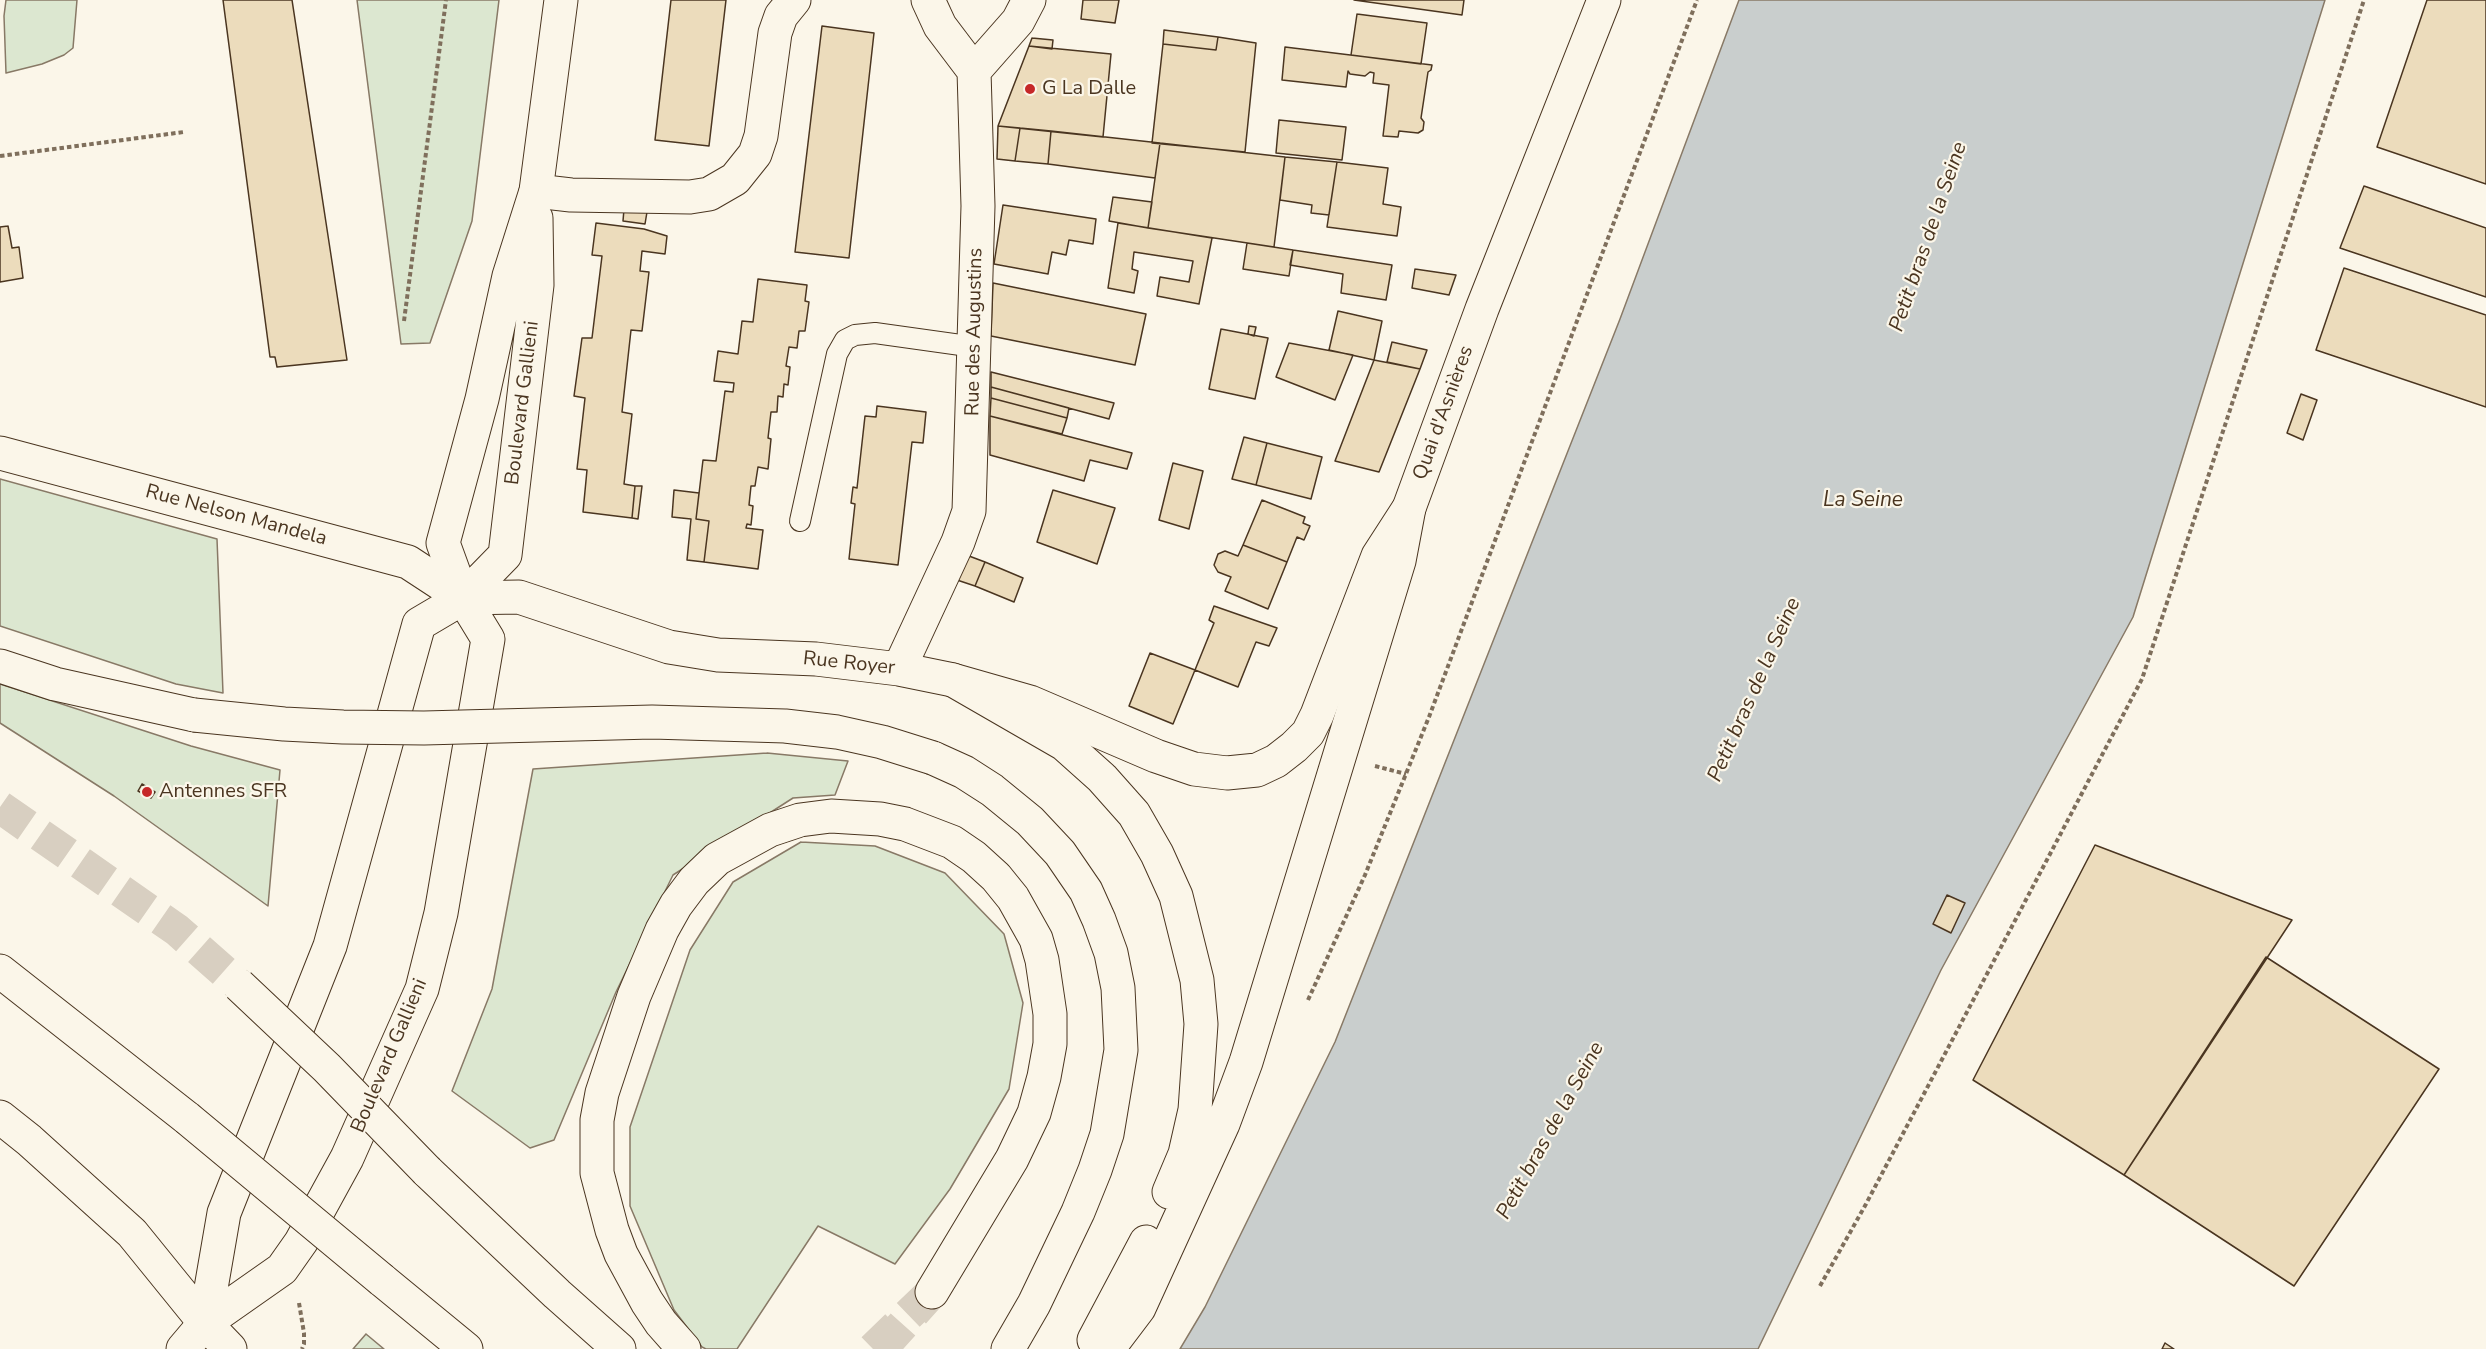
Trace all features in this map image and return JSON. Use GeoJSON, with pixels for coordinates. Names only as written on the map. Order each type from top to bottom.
{"type":"FeatureCollection","features":[{"type":"Feature","properties":{"kind":"main road","name":"Boulevard Gallieni"},"geometry":{"type":"LineString","coordinates":[[205,1323],[224,1214],[330,946],[419,624],[463,598],[505,555],[537,285],[536,191],[561,0]]}},
{"type":"Feature","properties":{"kind":"main road"},"geometry":{"type":"LineString","coordinates":[[536,191],[571,195],[690,197],[709,194],[735,179],[755,154],[761,135],[775,33],[781,16],[794,0]]}},
{"type":"Feature","properties":{"kind":"main road"},"geometry":{"type":"LineString","coordinates":[[928,0],[940,26],[974,71],[1018,21],[1029,0]]}},
{"type":"Feature","properties":{"kind":"main road","name":"Quai d'Asnières"},"geometry":{"type":"LineString","coordinates":[[1227,773],[1257,770],[1276,761],[1308,733],[1325,696],[1378,556],[1409,507],[1482,309],[1604,0]]}},
{"type":"Feature","properties":{"kind":"main road","name":"Rue des Augustins"},"geometry":{"type":"LineString","coordinates":[[899,669],[916,628],[958,542],[969,511],[978,206],[974,71]]}},
{"type":"Feature","properties":{"kind":"main road","name":"Boulevard Gallieni"},"geometry":{"type":"LineString","coordinates":[[183,1349],[205,1323],[282,1269],[301,1242],[347,1158],[422,989],[441,913],[453,851],[488,639],[463,598],[443,543],[482,399],[509,276],[536,191]]}},
{"type":"Feature","properties":{"kind":"main road","name":"Rue Nelson Mandela"},"geometry":{"type":"LineString","coordinates":[[0,453],[408,562],[463,598]]}},
{"type":"Feature","properties":{"kind":"main road"},"geometry":{"type":"LineString","coordinates":[[1108,1349],[1139,1308],[1223,1124],[1246,1062],[1399,561],[1409,507]]}},
{"type":"Feature","properties":{"kind":"main road","name":"Rue Royer"},"geometry":{"type":"LineString","coordinates":[[463,598],[519,597],[619,632],[679,649],[718,655],[816,659],[899,669],[953,680],[1030,702],[1156,756],[1194,769],[1227,773]]}},
{"type":"Feature","properties":{"kind":"main road"},"geometry":{"type":"LineString","coordinates":[[0,666],[55,684],[194,715],[284,724],[435,728],[652,722],[785,726],[837,732],[882,742],[933,758],[964,772],[992,790],[1030,821],[1060,853],[1086,891],[1111,953],[1118,988],[1120,1050],[1107,1134],[1095,1170],[1078,1212],[1034,1304],[1008,1349]]}},
{"type":"Feature","properties":{"kind":"main road"},"geometry":{"type":"LineString","coordinates":[[953,680],[1064,744],[1102,778],[1134,814],[1157,854],[1176,896],[1197,980],[1201,1024],[1195,1110],[1185,1154],[1161,1212],[1089,1349]]}},
{"type":"Feature","properties":{"kind":"main road"},"geometry":{"type":"LineString","coordinates":[[684,1349],[646,1302],[621,1254],[612,1230],[597,1173],[597,1120],[602,1093],[634,996],[662,930],[676,905],[694,881],[717,859],[770,830],[800,820],[831,816],[880,819],[905,824],[952,842],[981,864],[1013,898],[1036,939],[1042,960],[1050,1014],[1050,1044],[1034,1113],[1012,1159],[932,1292]]}},
{"type":"Feature","properties":{"kind":"main road"},"geometry":{"type":"LineString","coordinates":[[0,971],[188,1118],[466,1349]]}},
{"type":"Feature","properties":{"kind":"main road"},"geometry":{"type":"LineString","coordinates":[[239,985],[327,1068],[427,1171],[556,1294],[619,1349]]}},
{"type":"Feature","properties":{"kind":"main road"},"geometry":{"type":"LineString","coordinates":[[0,1117],[29,1140],[132,1233],[205,1323],[230,1349]]}},
{"type":"Feature","properties":{"kind":"main road"},"geometry":{"type":"LineString","coordinates":[[205,1323],[247,1349]]}},
{"type":"Feature","properties":{"kind":"lane"},"geometry":{"type":"LineString","coordinates":[[800,521],[837,354],[845,340],[855,335],[875,333],[975,347]]}},
{"type":"Feature","properties":{"kind":"path"},"geometry":{"type":"LineString","coordinates":[[404,321],[446,0]]}},
{"type":"Feature","properties":{"kind":"path"},"geometry":{"type":"LineString","coordinates":[[1407,774],[1613,230],[1697,0]]}},
{"type":"Feature","properties":{"kind":"path"},"geometry":{"type":"LineString","coordinates":[[1820,1286],[1866,1204],[2142,679],[2364,0]]}},
{"type":"Feature","properties":{"kind":"path"},"geometry":{"type":"LineString","coordinates":[[0,156],[184,132]]}},
{"type":"Feature","properties":{"kind":"green space"},"geometry":{"type":"Polygon","coordinates":[[[6,0],[77,0],[73,48],[64,55],[42,64],[6,73],[4,16],[6,0]]]}},
{"type":"Feature","properties":{"kind":"green space"},"geometry":{"type":"Polygon","coordinates":[[[357,0],[499,0],[472,221],[430,343],[401,344],[357,0]]]}},
{"type":"Feature","properties":{"kind":"green space"},"geometry":{"type":"Polygon","coordinates":[[[0,479],[217,539],[223,693],[176,684],[0,626],[0,479]]]}},
{"type":"Feature","properties":{"kind":"green space"},"geometry":{"type":"Polygon","coordinates":[[[0,684],[191,746],[280,770],[268,906],[114,796],[0,723],[0,684]]]}},
{"type":"Feature","properties":{"kind":"green space"},"geometry":{"type":"Polygon","coordinates":[[[767,753],[848,761],[835,795],[793,798],[673,875],[616,992],[554,1140],[530,1148],[452,1091],[492,989],[533,769],[767,753]]]}},
{"type":"Feature","properties":{"kind":"green space"},"geometry":{"type":"Polygon","coordinates":[[[801,842],[875,846],[945,873],[1004,934],[1023,1003],[1009,1089],[950,1189],[895,1264],[818,1226],[737,1349],[706,1349],[702,1347],[674,1310],[630,1206],[630,1127],[690,950],[733,882],[801,842]]]}},
{"type":"Feature","properties":{"kind":"green space"},"geometry":{"type":"Polygon","coordinates":[[[366,1334],[384,1349],[353,1349],[366,1334]]]}},
{"type":"Feature","properties":{"kind":"water","name":"La Seine"},"geometry":{"type":"Polygon","coordinates":[[[1739,0],[2325,0],[2133,617],[1941,970],[1758,1349],[1180,1349],[1205,1307],[1335,1042],[1620,319],[1739,0]]]}},
{"type":"Feature","properties":{"kind":"building"},"geometry":{"type":"Polygon","coordinates":[[[223,0],[292,0],[347,360],[277,367],[275,357],[270,357],[223,0]]]}},
{"type":"Feature","properties":{"kind":"building"},"geometry":{"type":"Polygon","coordinates":[[[671,0],[726,0],[709,146],[655,140],[671,0]]]}},
{"type":"Feature","properties":{"kind":"building"},"geometry":{"type":"Polygon","coordinates":[[[1083,0],[1119,0],[1115,23],[1081,19],[1083,0]]]}},
{"type":"Feature","properties":{"kind":"building"},"geometry":{"type":"Polygon","coordinates":[[[1354,0],[1464,0],[1462,15],[1354,0]]]}},
{"type":"Feature","properties":{"kind":"building"},"geometry":{"type":"Polygon","coordinates":[[[2427,0],[2486,0],[2486,184],[2377,147],[2427,0]]]}},
{"type":"Feature","properties":{"kind":"building"},"geometry":{"type":"Polygon","coordinates":[[[1357,14],[1427,23],[1421,64],[1351,55],[1357,14]]]}},
{"type":"Feature","properties":{"kind":"building"},"geometry":{"type":"Polygon","coordinates":[[[822,26],[874,33],[849,258],[795,252],[822,26]]]}},
{"type":"Feature","properties":{"kind":"building"},"geometry":{"type":"Polygon","coordinates":[[[1164,30],[1218,37],[1216,50],[1163,44],[1164,30]]]}},
{"type":"Feature","properties":{"kind":"building"},"geometry":{"type":"Polygon","coordinates":[[[1218,37],[1256,43],[1245,152],[1152,143],[1163,44],[1216,50],[1218,37]]]}},
{"type":"Feature","properties":{"kind":"building"},"geometry":{"type":"Polygon","coordinates":[[[1032,38],[1053,40],[1052,49],[1029,46],[1032,38]]]}},
{"type":"Feature","properties":{"kind":"building"},"geometry":{"type":"Polygon","coordinates":[[[1029,46],[1111,54],[1103,137],[998,126],[1029,46]]]}},
{"type":"Feature","properties":{"kind":"building"},"geometry":{"type":"Polygon","coordinates":[[[1285,47],[1432,65],[1428,72],[1421,118],[1424,122],[1423,130],[1418,133],[1399,131],[1398,137],[1383,136],[1389,85],[1373,83],[1374,73],[1370,72],[1365,76],[1350,74],[1348,71],[1346,87],[1282,80],[1285,47]]]}},
{"type":"Feature","properties":{"kind":"building"},"geometry":{"type":"Polygon","coordinates":[[[1279,120],[1346,127],[1342,160],[1276,153],[1279,120]]]}},
{"type":"Feature","properties":{"kind":"building"},"geometry":{"type":"Polygon","coordinates":[[[998,126],[1020,128],[1015,161],[997,159],[998,126]]]}},
{"type":"Feature","properties":{"kind":"building"},"geometry":{"type":"Polygon","coordinates":[[[1020,128],[1051,131],[1048,164],[1015,161],[1020,128]]]}},
{"type":"Feature","properties":{"kind":"building"},"geometry":{"type":"Polygon","coordinates":[[[1051,131],[1160,143],[1155,178],[1048,164],[1051,131]]]}},
{"type":"Feature","properties":{"kind":"building"},"geometry":{"type":"Polygon","coordinates":[[[1160,143],[1285,157],[1274,247],[1148,228],[1160,143]]]}},
{"type":"Feature","properties":{"kind":"building"},"geometry":{"type":"Polygon","coordinates":[[[1285,157],[1337,162],[1329,215],[1311,213],[1312,205],[1280,200],[1285,157]]]}},
{"type":"Feature","properties":{"kind":"building"},"geometry":{"type":"Polygon","coordinates":[[[1337,162],[1388,168],[1383,204],[1401,207],[1397,236],[1327,227],[1337,162]]]}},
{"type":"Feature","properties":{"kind":"building"},"geometry":{"type":"Polygon","coordinates":[[[2364,186],[2486,228],[2486,297],[2340,248],[2364,186]]]}},
{"type":"Feature","properties":{"kind":"building"},"geometry":{"type":"Polygon","coordinates":[[[1113,197],[1152,202],[1148,228],[1109,221],[1113,197]]]}},
{"type":"Feature","properties":{"kind":"building"},"geometry":{"type":"Polygon","coordinates":[[[1003,205],[1096,219],[1093,244],[1069,240],[1066,255],[1052,252],[1048,274],[994,264],[1003,205]]]}},
{"type":"Feature","properties":{"kind":"building"},"geometry":{"type":"Polygon","coordinates":[[[624,209],[647,212],[645,224],[623,221],[624,209]]]}},
{"type":"Feature","properties":{"kind":"building"},"geometry":{"type":"Polygon","coordinates":[[[596,223],[644,229],[667,236],[665,254],[642,251],[640,271],[649,272],[642,331],[631,330],[622,412],[632,414],[624,484],[635,486],[632,518],[583,512],[587,470],[577,469],[585,398],[574,396],[582,338],[592,338],[602,256],[592,255],[596,223]]]}},
{"type":"Feature","properties":{"kind":"building"},"geometry":{"type":"Polygon","coordinates":[[[1118,223],[1212,238],[1199,304],[1157,296],[1160,277],[1189,282],[1193,261],[1134,252],[1132,269],[1138,271],[1134,293],[1108,288],[1118,223]]]}},
{"type":"Feature","properties":{"kind":"building"},"geometry":{"type":"Polygon","coordinates":[[[8,226],[12,248],[19,247],[23,278],[0,282],[0,227],[8,226]]]}},
{"type":"Feature","properties":{"kind":"building"},"geometry":{"type":"Polygon","coordinates":[[[1247,243],[1293,250],[1289,276],[1243,269],[1247,243]]]}},
{"type":"Feature","properties":{"kind":"building"},"geometry":{"type":"Polygon","coordinates":[[[1293,250],[1392,265],[1386,300],[1341,293],[1343,274],[1290,265],[1293,250]]]}},
{"type":"Feature","properties":{"kind":"building"},"geometry":{"type":"Polygon","coordinates":[[[2344,268],[2486,315],[2486,407],[2316,350],[2344,268]]]}},
{"type":"Feature","properties":{"kind":"building"},"geometry":{"type":"Polygon","coordinates":[[[1415,269],[1456,275],[1449,295],[1412,288],[1415,269]]]}},
{"type":"Feature","properties":{"kind":"building"},"geometry":{"type":"Polygon","coordinates":[[[758,279],[807,285],[805,301],[809,302],[805,331],[799,331],[797,348],[789,347],[786,366],[790,367],[788,385],[784,384],[783,397],[778,396],[777,412],[771,412],[768,469],[758,467],[755,486],[751,486],[749,505],[753,506],[751,525],[747,524],[746,528],[763,530],[758,569],[704,562],[709,521],[696,519],[703,460],[716,461],[725,391],[733,392],[734,383],[714,381],[718,351],[738,354],[742,321],[753,322],[758,279]]]}},
{"type":"Feature","properties":{"kind":"building"},"geometry":{"type":"Polygon","coordinates":[[[993,283],[1146,314],[1135,365],[991,336],[993,283]]]}},
{"type":"Feature","properties":{"kind":"building"},"geometry":{"type":"Polygon","coordinates":[[[1338,311],[1382,321],[1374,360],[1329,350],[1338,311]]]}},
{"type":"Feature","properties":{"kind":"building"},"geometry":{"type":"Polygon","coordinates":[[[1249,326],[1256,327],[1254,336],[1248,334],[1249,326]]]}},
{"type":"Feature","properties":{"kind":"building"},"geometry":{"type":"Polygon","coordinates":[[[1221,329],[1268,338],[1255,399],[1209,389],[1221,329]]]}},
{"type":"Feature","properties":{"kind":"building"},"geometry":{"type":"Polygon","coordinates":[[[1392,342],[1427,350],[1420,369],[1387,362],[1392,342]]]}},
{"type":"Feature","properties":{"kind":"building"},"geometry":{"type":"Polygon","coordinates":[[[1289,343],[1353,355],[1335,400],[1276,377],[1289,343]]]}},
{"type":"Feature","properties":{"kind":"building"},"geometry":{"type":"Polygon","coordinates":[[[1374,360],[1420,369],[1379,472],[1335,461],[1374,360]]]}},
{"type":"Feature","properties":{"kind":"building"},"geometry":{"type":"Polygon","coordinates":[[[991,372],[1114,403],[1109,419],[991,387],[991,372]]]}},
{"type":"Feature","properties":{"kind":"building"},"geometry":{"type":"Polygon","coordinates":[[[991,387],[1069,408],[1067,418],[991,398],[991,387]]]}},
{"type":"Feature","properties":{"kind":"building"},"geometry":{"type":"Polygon","coordinates":[[[2301,394],[2317,400],[2303,440],[2287,433],[2301,394]]]}},
{"type":"Feature","properties":{"kind":"building"},"geometry":{"type":"Polygon","coordinates":[[[991,398],[1067,418],[1062,434],[990,416],[991,398]]]}},
{"type":"Feature","properties":{"kind":"building"},"geometry":{"type":"Polygon","coordinates":[[[877,406],[926,412],[923,443],[912,442],[898,565],[849,559],[855,504],[851,503],[853,487],[857,488],[865,416],[876,417],[877,406]]]}},
{"type":"Feature","properties":{"kind":"building"},"geometry":{"type":"Polygon","coordinates":[[[990,416],[1132,453],[1127,469],[1090,460],[1084,481],[990,455],[990,416]]]}},
{"type":"Feature","properties":{"kind":"building"},"geometry":{"type":"Polygon","coordinates":[[[1244,437],[1267,443],[1256,485],[1232,479],[1244,437]]]}},
{"type":"Feature","properties":{"kind":"building"},"geometry":{"type":"Polygon","coordinates":[[[1267,443],[1322,457],[1311,499],[1256,485],[1267,443]]]}},
{"type":"Feature","properties":{"kind":"building"},"geometry":{"type":"Polygon","coordinates":[[[1173,463],[1203,471],[1189,529],[1159,520],[1173,463]]]}},
{"type":"Feature","properties":{"kind":"building"},"geometry":{"type":"Polygon","coordinates":[[[635,486],[642,486],[638,519],[632,518],[635,486]]]}},
{"type":"Feature","properties":{"kind":"building"},"geometry":{"type":"Polygon","coordinates":[[[674,490],[699,493],[696,519],[709,521],[704,562],[687,560],[691,519],[672,517],[674,490]]]}},
{"type":"Feature","properties":{"kind":"building"},"geometry":{"type":"Polygon","coordinates":[[[1053,490],[1115,508],[1097,564],[1037,542],[1053,490]]]}},
{"type":"Feature","properties":{"kind":"building"},"geometry":{"type":"Polygon","coordinates":[[[1262,500],[1305,517],[1303,523],[1310,526],[1304,540],[1297,537],[1287,562],[1243,545],[1262,500]]]}},
{"type":"Feature","properties":{"kind":"building"},"geometry":{"type":"Polygon","coordinates":[[[1243,545],[1287,562],[1268,609],[1225,591],[1231,577],[1218,572],[1214,565],[1218,554],[1225,551],[1238,556],[1243,545]]]}},
{"type":"Feature","properties":{"kind":"building"},"geometry":{"type":"Polygon","coordinates":[[[969,556],[985,562],[975,586],[957,580],[969,556]]]}},
{"type":"Feature","properties":{"kind":"building"},"geometry":{"type":"Polygon","coordinates":[[[985,562],[1023,578],[1014,602],[975,586],[985,562]]]}},
{"type":"Feature","properties":{"kind":"building"},"geometry":{"type":"Polygon","coordinates":[[[1214,606],[1277,628],[1269,646],[1256,642],[1238,687],[1195,670],[1214,623],[1209,620],[1214,606]]]}},
{"type":"Feature","properties":{"kind":"building"},"geometry":{"type":"Polygon","coordinates":[[[1150,653],[1195,670],[1173,724],[1129,706],[1150,653]]]}},
{"type":"Feature","properties":{"kind":"building","name":"Antennes SFR"},"geometry":{"type":"Polygon","coordinates":[[[142,784],[155,792],[151,798],[138,791],[142,784]]]}},
{"type":"Feature","properties":{"kind":"building"},"geometry":{"type":"Polygon","coordinates":[[[2095,845],[2292,920],[2124,1175],[1973,1080],[2095,845]]]}},
{"type":"Feature","properties":{"kind":"building"},"geometry":{"type":"Polygon","coordinates":[[[1947,895],[1965,903],[1951,933],[1933,924],[1947,895]]]}},
{"type":"Feature","properties":{"kind":"building"},"geometry":{"type":"Polygon","coordinates":[[[2266,957],[2439,1069],[2294,1286],[2124,1175],[2266,957]]]}},
{"type":"Feature","properties":{"kind":"building"},"geometry":{"type":"Polygon","coordinates":[[[2165,1343],[2174,1349],[2162,1349],[2165,1343]]]}},
{"type":"Feature","properties":{"kind":"tunnel"},"geometry":{"type":"LineString","coordinates":[[0,807],[177,930],[239,985]]}},
{"type":"Feature","properties":{"kind":"tunnel"},"geometry":{"type":"LineString","coordinates":[[873,1349],[932,1292]]}},
{"type":"Feature","properties":{"kind":"tunnel"},"geometry":{"type":"LineString","coordinates":[[881,1349],[932,1292]]}},
{"type":"Feature","properties":{"kind":"place","name":"G La Dalle"},"geometry":{"type":"Point","coordinates":[1030,89]}},
{"type":"Feature","properties":{"kind":"place","name":"Antennes SFR"},"geometry":{"type":"Point","coordinates":[147,792]}},
{"type":"Feature","properties":{"kind":"water label","name":"Petit bras de la Seine"},"geometry":{"type":"Point","coordinates":[1929,237]}},
{"type":"Feature","properties":{"kind":"water label","name":"Petit bras de la Seine"},"geometry":{"type":"Point","coordinates":[1755,690]}},
{"type":"Feature","properties":{"kind":"water label","name":"Petit bras de la Seine"},"geometry":{"type":"Point","coordinates":[1551,1131]}}]}
